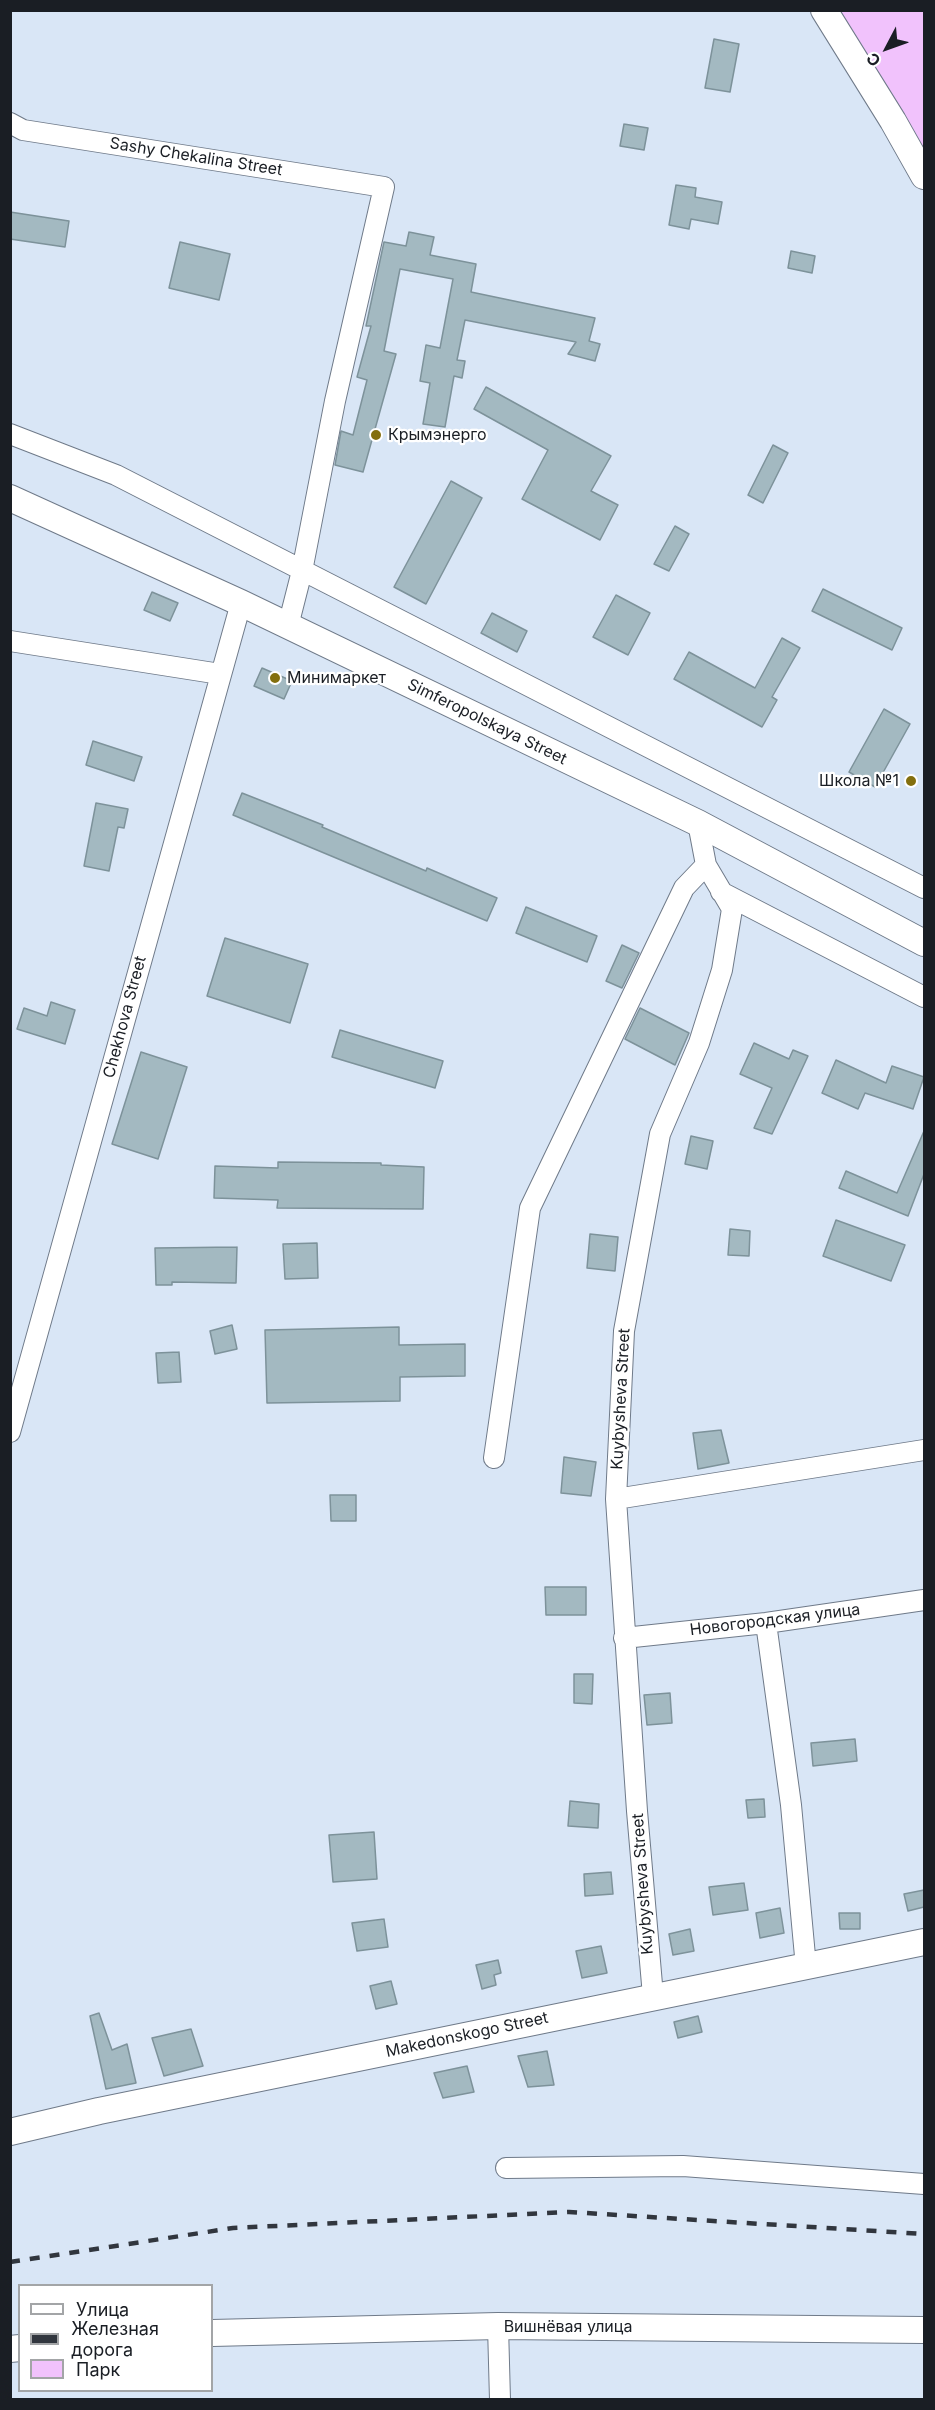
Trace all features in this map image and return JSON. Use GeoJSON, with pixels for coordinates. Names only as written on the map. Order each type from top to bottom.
{"type":"FeatureCollection","features":[{"type":"Feature","properties":{"kind":"main road"},"geometry":{"type":"LineString","coordinates":[[824,10],[893,121],[924,176]]}},
{"type":"Feature","properties":{"kind":"main road","name":"Simferopolskaya Street"},"geometry":{"type":"LineString","coordinates":[[10,498],[241,603],[698,823],[924,943]]}},
{"type":"Feature","properties":{"kind":"main road","name":"Makedonskogo Street"},"geometry":{"type":"LineString","coordinates":[[10,2132],[99,2111],[924,1942]]}},
{"type":"Feature","properties":{"kind":"main road","name":"Вишнёвая улица"},"geometry":{"type":"LineString","coordinates":[[213,2333],[498,2326],[924,2330]]}},
{"type":"Feature","properties":{"kind":"street","name":"Sashy Chekalina Street"},"geometry":{"type":"LineString","coordinates":[[10,123],[23,130],[384,187],[335,401],[302,571]]}},
{"type":"Feature","properties":{"kind":"street"},"geometry":{"type":"LineString","coordinates":[[10,434],[116,475],[924,888]]}},
{"type":"Feature","properties":{"kind":"street"},"geometry":{"type":"LineString","coordinates":[[288,626],[302,571]]}},
{"type":"Feature","properties":{"kind":"street","name":"Chekhova Street"},"geometry":{"type":"LineString","coordinates":[[10,1432],[241,603]]}},
{"type":"Feature","properties":{"kind":"street"},"geometry":{"type":"LineString","coordinates":[[10,641],[220,674]]}},
{"type":"Feature","properties":{"kind":"street","name":"Kuybysheva Street"},"geometry":{"type":"LineString","coordinates":[[653,1996],[624,1638],[616,1499],[624,1331],[660,1134],[699,1043],[722,970],[732,909],[706,865],[698,823]]}},
{"type":"Feature","properties":{"kind":"street"},"geometry":{"type":"LineString","coordinates":[[494,1458],[530,1208],[684,888],[706,865]]}},
{"type":"Feature","properties":{"kind":"street"},"geometry":{"type":"LineString","coordinates":[[721,891],[924,997]]}},
{"type":"Feature","properties":{"kind":"street"},"geometry":{"type":"LineString","coordinates":[[616,1499],[924,1450]]}},
{"type":"Feature","properties":{"kind":"street","name":"Новогородская улица"},"geometry":{"type":"LineString","coordinates":[[624,1638],[766,1623],[924,1600]]}},
{"type":"Feature","properties":{"kind":"street"},"geometry":{"type":"LineString","coordinates":[[766,1623],[791,1805],[806,1967]]}},
{"type":"Feature","properties":{"kind":"street"},"geometry":{"type":"LineString","coordinates":[[506,2168],[684,2166],[924,2184]]}},
{"type":"Feature","properties":{"kind":"street"},"geometry":{"type":"LineString","coordinates":[[498,2326],[500,2400]]}},
{"type":"Feature","properties":{"kind":"green space"},"geometry":{"type":"Polygon","coordinates":[[[839,11],[924,11],[924,154],[844,17],[839,11]]]}},
{"type":"Feature","properties":{"kind":"building"},"geometry":{"type":"Polygon","coordinates":[[[714,39],[739,44],[730,92],[705,88],[714,39]]]}},
{"type":"Feature","properties":{"kind":"building"},"geometry":{"type":"Polygon","coordinates":[[[624,124],[648,128],[644,150],[620,146],[624,124]]]}},
{"type":"Feature","properties":{"kind":"building"},"geometry":{"type":"Polygon","coordinates":[[[676,185],[696,188],[695,197],[722,202],[718,224],[691,219],[689,229],[669,225],[676,185]]]}},
{"type":"Feature","properties":{"kind":"building"},"geometry":{"type":"Polygon","coordinates":[[[10,212],[69,221],[65,247],[10,239],[10,212]]]}},
{"type":"Feature","properties":{"kind":"building"},"geometry":{"type":"Polygon","coordinates":[[[409,232],[434,237],[430,255],[476,264],[471,292],[595,318],[589,341],[600,344],[595,361],[568,354],[576,342],[465,320],[457,360],[465,361],[462,378],[454,376],[445,427],[423,424],[430,383],[420,381],[426,345],[440,348],[453,279],[400,269],[384,351],[396,354],[363,472],[335,465],[341,431],[353,435],[367,380],[357,377],[371,326],[366,326],[384,242],[406,246],[409,232]]]}},
{"type":"Feature","properties":{"kind":"building"},"geometry":{"type":"Polygon","coordinates":[[[180,242],[230,254],[219,300],[169,288],[180,242]]]}},
{"type":"Feature","properties":{"kind":"building"},"geometry":{"type":"Polygon","coordinates":[[[791,251],[815,256],[812,273],[788,268],[791,251]]]}},
{"type":"Feature","properties":{"kind":"building"},"geometry":{"type":"Polygon","coordinates":[[[486,387],[611,456],[591,491],[618,505],[600,540],[522,499],[548,450],[474,409],[486,387]]]}},
{"type":"Feature","properties":{"kind":"building"},"geometry":{"type":"Polygon","coordinates":[[[773,445],[788,453],[763,503],[748,495],[773,445]]]}},
{"type":"Feature","properties":{"kind":"building"},"geometry":{"type":"Polygon","coordinates":[[[451,481],[482,498],[426,604],[394,587],[451,481]]]}},
{"type":"Feature","properties":{"kind":"building"},"geometry":{"type":"Polygon","coordinates":[[[675,526],[689,534],[669,571],[654,564],[675,526]]]}},
{"type":"Feature","properties":{"kind":"building"},"geometry":{"type":"Polygon","coordinates":[[[823,589],[902,628],[892,650],[812,611],[823,589]]]}},
{"type":"Feature","properties":{"kind":"building"},"geometry":{"type":"Polygon","coordinates":[[[152,592],[178,603],[170,621],[144,610],[152,592]]]}},
{"type":"Feature","properties":{"kind":"building"},"geometry":{"type":"Polygon","coordinates":[[[616,595],[650,613],[628,655],[593,637],[616,595]]]}},
{"type":"Feature","properties":{"kind":"building"},"geometry":{"type":"Polygon","coordinates":[[[492,613],[527,631],[517,652],[481,633],[492,613]]]}},
{"type":"Feature","properties":{"kind":"building"},"geometry":{"type":"Polygon","coordinates":[[[782,638],[800,648],[772,697],[777,700],[762,727],[674,679],[689,652],[755,688],[782,638]]]}},
{"type":"Feature","properties":{"kind":"building"},"geometry":{"type":"Polygon","coordinates":[[[262,668],[292,681],[284,699],[254,686],[262,668]]]}},
{"type":"Feature","properties":{"kind":"building"},"geometry":{"type":"Polygon","coordinates":[[[884,709],[910,724],[875,787],[849,772],[884,709]]]}},
{"type":"Feature","properties":{"kind":"building"},"geometry":{"type":"Polygon","coordinates":[[[93,741],[142,757],[134,781],[86,765],[93,741]]]}},
{"type":"Feature","properties":{"kind":"building"},"geometry":{"type":"Polygon","coordinates":[[[242,793],[323,825],[322,827],[426,871],[427,868],[497,898],[487,921],[233,815],[242,793]]]}},
{"type":"Feature","properties":{"kind":"building"},"geometry":{"type":"Polygon","coordinates":[[[96,803],[128,809],[124,828],[118,827],[109,871],[84,866],[96,803]]]}},
{"type":"Feature","properties":{"kind":"building"},"geometry":{"type":"Polygon","coordinates":[[[526,907],[597,936],[587,962],[516,933],[526,907]]]}},
{"type":"Feature","properties":{"kind":"building"},"geometry":{"type":"Polygon","coordinates":[[[225,938],[308,964],[290,1023],[207,996],[225,938]]]}},
{"type":"Feature","properties":{"kind":"building"},"geometry":{"type":"Polygon","coordinates":[[[622,945],[639,953],[622,988],[606,981],[622,945]]]}},
{"type":"Feature","properties":{"kind":"building"},"geometry":{"type":"Polygon","coordinates":[[[51,1002],[75,1010],[65,1044],[17,1029],[24,1008],[47,1016],[51,1002]]]}},
{"type":"Feature","properties":{"kind":"building"},"geometry":{"type":"Polygon","coordinates":[[[640,1008],[689,1033],[675,1065],[625,1039],[640,1008]]]}},
{"type":"Feature","properties":{"kind":"building"},"geometry":{"type":"Polygon","coordinates":[[[340,1030],[443,1061],[435,1088],[332,1057],[340,1030]]]}},
{"type":"Feature","properties":{"kind":"building"},"geometry":{"type":"Polygon","coordinates":[[[754,1043],[789,1059],[793,1050],[808,1056],[772,1134],[754,1128],[772,1088],[740,1074],[754,1043]]]}},
{"type":"Feature","properties":{"kind":"building"},"geometry":{"type":"Polygon","coordinates":[[[141,1052],[187,1067],[158,1159],[112,1144],[141,1052]]]}},
{"type":"Feature","properties":{"kind":"building"},"geometry":{"type":"Polygon","coordinates":[[[836,1060],[886,1083],[892,1066],[924,1077],[913,1109],[865,1093],[858,1109],[822,1093],[836,1060]]]}},
{"type":"Feature","properties":{"kind":"building"},"geometry":{"type":"Polygon","coordinates":[[[924,1131],[924,1174],[908,1216],[839,1188],[846,1171],[897,1193],[924,1131]]]}},
{"type":"Feature","properties":{"kind":"building"},"geometry":{"type":"Polygon","coordinates":[[[691,1136],[713,1141],[707,1169],[685,1164],[691,1136]]]}},
{"type":"Feature","properties":{"kind":"building"},"geometry":{"type":"Polygon","coordinates":[[[278,1162],[381,1163],[381,1165],[424,1167],[423,1209],[277,1208],[278,1200],[214,1198],[215,1166],[278,1168],[278,1162]]]}},
{"type":"Feature","properties":{"kind":"building"},"geometry":{"type":"Polygon","coordinates":[[[836,1220],[905,1245],[891,1281],[823,1256],[836,1220]]]}},
{"type":"Feature","properties":{"kind":"building"},"geometry":{"type":"Polygon","coordinates":[[[730,1229],[750,1231],[749,1256],[728,1255],[730,1229]]]}},
{"type":"Feature","properties":{"kind":"building"},"geometry":{"type":"Polygon","coordinates":[[[590,1234],[618,1237],[615,1271],[587,1268],[590,1234]]]}},
{"type":"Feature","properties":{"kind":"building"},"geometry":{"type":"Polygon","coordinates":[[[317,1243],[318,1278],[285,1279],[283,1244],[317,1243]]]}},
{"type":"Feature","properties":{"kind":"building"},"geometry":{"type":"Polygon","coordinates":[[[237,1247],[236,1283],[172,1282],[172,1285],[156,1285],[155,1248],[237,1247]]]}},
{"type":"Feature","properties":{"kind":"building"},"geometry":{"type":"Polygon","coordinates":[[[232,1325],[237,1349],[215,1354],[210,1331],[232,1325]]]}},
{"type":"Feature","properties":{"kind":"building"},"geometry":{"type":"Polygon","coordinates":[[[399,1327],[399,1345],[465,1344],[465,1376],[400,1377],[400,1401],[267,1403],[265,1330],[399,1327]]]}},
{"type":"Feature","properties":{"kind":"building"},"geometry":{"type":"Polygon","coordinates":[[[179,1352],[181,1382],[158,1383],[156,1353],[179,1352]]]}},
{"type":"Feature","properties":{"kind":"building"},"geometry":{"type":"Polygon","coordinates":[[[721,1430],[729,1463],[698,1469],[693,1433],[721,1430]]]}},
{"type":"Feature","properties":{"kind":"building"},"geometry":{"type":"Polygon","coordinates":[[[564,1457],[596,1462],[591,1496],[561,1493],[564,1457]]]}},
{"type":"Feature","properties":{"kind":"building"},"geometry":{"type":"Polygon","coordinates":[[[330,1495],[356,1495],[356,1521],[331,1521],[330,1495]]]}},
{"type":"Feature","properties":{"kind":"building"},"geometry":{"type":"Polygon","coordinates":[[[545,1587],[586,1587],[586,1615],[546,1615],[545,1587]]]}},
{"type":"Feature","properties":{"kind":"building"},"geometry":{"type":"Polygon","coordinates":[[[574,1674],[593,1674],[592,1704],[574,1703],[574,1674]]]}},
{"type":"Feature","properties":{"kind":"building"},"geometry":{"type":"Polygon","coordinates":[[[670,1693],[672,1723],[647,1725],[644,1695],[670,1693]]]}},
{"type":"Feature","properties":{"kind":"building"},"geometry":{"type":"Polygon","coordinates":[[[855,1739],[857,1761],[813,1766],[811,1743],[855,1739]]]}},
{"type":"Feature","properties":{"kind":"building"},"geometry":{"type":"Polygon","coordinates":[[[764,1799],[765,1817],[748,1818],[746,1800],[764,1799]]]}},
{"type":"Feature","properties":{"kind":"building"},"geometry":{"type":"Polygon","coordinates":[[[570,1801],[599,1804],[598,1828],[568,1826],[570,1801]]]}},
{"type":"Feature","properties":{"kind":"building"},"geometry":{"type":"Polygon","coordinates":[[[374,1832],[377,1879],[333,1882],[329,1835],[374,1832]]]}},
{"type":"Feature","properties":{"kind":"building"},"geometry":{"type":"Polygon","coordinates":[[[611,1872],[613,1894],[585,1896],[584,1874],[611,1872]]]}},
{"type":"Feature","properties":{"kind":"building"},"geometry":{"type":"Polygon","coordinates":[[[744,1883],[748,1910],[713,1915],[709,1887],[744,1883]]]}},
{"type":"Feature","properties":{"kind":"building"},"geometry":{"type":"Polygon","coordinates":[[[924,1890],[924,1907],[908,1911],[904,1894],[924,1890]]]}},
{"type":"Feature","properties":{"kind":"building"},"geometry":{"type":"Polygon","coordinates":[[[780,1908],[784,1933],[760,1938],[756,1913],[780,1908]]]}},
{"type":"Feature","properties":{"kind":"building"},"geometry":{"type":"Polygon","coordinates":[[[839,1913],[860,1913],[860,1929],[840,1929],[839,1913]]]}},
{"type":"Feature","properties":{"kind":"building"},"geometry":{"type":"Polygon","coordinates":[[[384,1919],[388,1947],[357,1951],[352,1923],[384,1919]]]}},
{"type":"Feature","properties":{"kind":"building"},"geometry":{"type":"Polygon","coordinates":[[[690,1929],[694,1951],[673,1955],[669,1934],[690,1929]]]}},
{"type":"Feature","properties":{"kind":"building"},"geometry":{"type":"Polygon","coordinates":[[[601,1946],[607,1973],[582,1978],[576,1951],[601,1946]]]}},
{"type":"Feature","properties":{"kind":"building"},"geometry":{"type":"Polygon","coordinates":[[[498,1960],[501,1973],[494,1975],[496,1985],[482,1989],[476,1965],[498,1960]]]}},
{"type":"Feature","properties":{"kind":"building"},"geometry":{"type":"Polygon","coordinates":[[[391,1981],[397,2004],[376,2009],[370,1986],[391,1981]]]}},
{"type":"Feature","properties":{"kind":"building"},"geometry":{"type":"Polygon","coordinates":[[[99,2013],[112,2050],[127,2044],[136,2083],[106,2089],[90,2016],[99,2013]]]}},
{"type":"Feature","properties":{"kind":"building"},"geometry":{"type":"Polygon","coordinates":[[[698,2016],[702,2032],[678,2038],[674,2022],[698,2016]]]}},
{"type":"Feature","properties":{"kind":"building"},"geometry":{"type":"Polygon","coordinates":[[[191,2029],[203,2066],[164,2076],[152,2038],[191,2029]]]}},
{"type":"Feature","properties":{"kind":"building"},"geometry":{"type":"Polygon","coordinates":[[[547,2051],[554,2085],[528,2087],[518,2056],[547,2051]]]}},
{"type":"Feature","properties":{"kind":"building"},"geometry":{"type":"Polygon","coordinates":[[[467,2066],[474,2092],[443,2098],[434,2073],[467,2066]]]}},
{"type":"Feature","properties":{"kind":"railway"},"geometry":{"type":"LineString","coordinates":[[10,2262],[233,2228],[569,2212],[924,2234]]}},
{"type":"Feature","properties":{"kind":"place","name":"Крымэнерго"},"geometry":{"type":"Point","coordinates":[376,435]}},
{"type":"Feature","properties":{"kind":"place","name":"Минимаркет"},"geometry":{"type":"Point","coordinates":[275,678]}},
{"type":"Feature","properties":{"kind":"place","name":"Школа №1"},"geometry":{"type":"Point","coordinates":[911,781]}}]}
